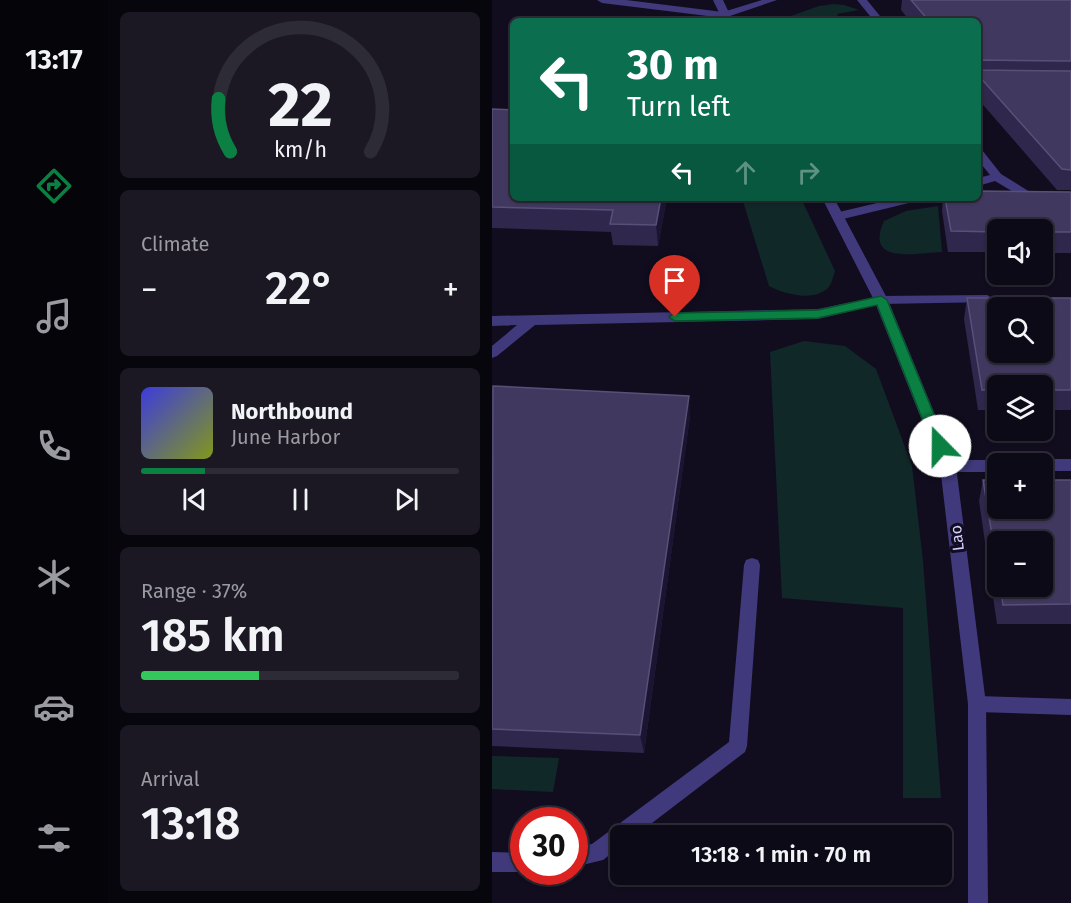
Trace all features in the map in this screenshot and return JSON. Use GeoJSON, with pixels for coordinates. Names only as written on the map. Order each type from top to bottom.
{"type":"FeatureCollection","features":[{"type":"Feature","properties":{"kind":"street"},"geometry":{"type":"LineString","coordinates":[[602,0],[726,18],[772,0]]}},
{"type":"Feature","properties":{"kind":"street"},"geometry":{"type":"LineString","coordinates":[[718,0],[726,18]]}},
{"type":"Feature","properties":{"kind":"street"},"geometry":{"type":"LineString","coordinates":[[862,0],[877,18]]}},
{"type":"Feature","properties":{"kind":"street"},"geometry":{"type":"LineString","coordinates":[[981,156],[996,177],[1027,196],[1071,196]]}},
{"type":"Feature","properties":{"kind":"street"},"geometry":{"type":"LineString","coordinates":[[981,181],[996,177]]}},
{"type":"Feature","properties":{"kind":"street","name":"Lao"},"geometry":{"type":"LineString","coordinates":[[830,201],[881,300],[948,466],[977,704],[978,903]]}},
{"type":"Feature","properties":{"kind":"street"},"geometry":{"type":"LineString","coordinates":[[839,216],[901,201]]}},
{"type":"Feature","properties":{"kind":"street"},"geometry":{"type":"LineString","coordinates":[[492,321],[818,314],[881,300],[987,299]]}},
{"type":"Feature","properties":{"kind":"street"},"geometry":{"type":"LineString","coordinates":[[492,353],[532,320]]}},
{"type":"Feature","properties":{"kind":"street"},"geometry":{"type":"LineString","coordinates":[[1053,465],[1071,465]]}},
{"type":"Feature","properties":{"kind":"street"},"geometry":{"type":"LineString","coordinates":[[948,466],[987,466]]}},
{"type":"Feature","properties":{"kind":"street"},"geometry":{"type":"LineString","coordinates":[[588,854],[596,853],[738,746],[752,565]]}},
{"type":"Feature","properties":{"kind":"street"},"geometry":{"type":"LineString","coordinates":[[977,704],[1071,707]]}},
{"type":"Feature","properties":{"kind":"street"},"geometry":{"type":"LineString","coordinates":[[492,862],[510,863]]}},
{"type":"Feature","properties":{"kind":"green space"},"geometry":{"type":"Polygon","coordinates":[[[844,5],[859,10],[837,14],[839,18],[785,18],[819,6],[844,5]]]}},
{"type":"Feature","properties":{"kind":"green space"},"geometry":{"type":"Polygon","coordinates":[[[743,201],[802,201],[835,271],[831,282],[822,292],[807,296],[782,292],[769,286],[743,201]]]}},
{"type":"Feature","properties":{"kind":"green space"},"geometry":{"type":"Polygon","coordinates":[[[938,206],[942,252],[896,253],[881,245],[880,235],[884,221],[906,211],[938,206]]]}},
{"type":"Feature","properties":{"kind":"green space"},"geometry":{"type":"Polygon","coordinates":[[[804,341],[845,346],[876,369],[912,466],[923,561],[941,798],[903,798],[903,608],[782,598],[770,352],[804,341]]]}},
{"type":"Feature","properties":{"kind":"green space"},"geometry":{"type":"Polygon","coordinates":[[[492,756],[559,758],[553,792],[492,789],[492,756]]]}},
{"type":"Feature","properties":{"kind":"building"},"geometry":{"type":"Polygon","coordinates":[[[911,0],[1071,0],[1071,61],[981,60],[981,18],[926,18],[911,0]]]}},
{"type":"Feature","properties":{"kind":"building"},"geometry":{"type":"Polygon","coordinates":[[[981,70],[1071,71],[1071,170],[1062,169],[981,78],[981,70]]]}},
{"type":"Feature","properties":{"kind":"building"},"geometry":{"type":"Polygon","coordinates":[[[492,109],[510,110],[510,201],[660,201],[656,225],[610,224],[613,210],[492,207],[492,109]]]}},
{"type":"Feature","properties":{"kind":"building"},"geometry":{"type":"Polygon","coordinates":[[[981,191],[1071,192],[1071,232],[1053,232],[1053,219],[987,219],[987,232],[951,231],[946,201],[981,201],[981,191]]]}},
{"type":"Feature","properties":{"kind":"building"},"geometry":{"type":"Polygon","coordinates":[[[967,298],[987,298],[987,363],[1053,363],[1053,298],[1071,298],[1071,390],[1053,390],[1053,375],[987,375],[987,390],[982,390],[967,298]]]}},
{"type":"Feature","properties":{"kind":"building"},"geometry":{"type":"Polygon","coordinates":[[[493,386],[689,396],[640,735],[492,729],[493,386]]]}},
{"type":"Feature","properties":{"kind":"building"},"geometry":{"type":"Polygon","coordinates":[[[983,480],[987,480],[987,505],[983,480]]]}},
{"type":"Feature","properties":{"kind":"building"},"geometry":{"type":"Polygon","coordinates":[[[1053,480],[1071,480],[1071,604],[1003,605],[1002,597],[1053,597],[1053,531],[991,531],[989,519],[1053,519],[1053,480]]]}},
{"type":"Feature","properties":{"kind":"route"},"geometry":{"type":"LineString","coordinates":[[675,317],[818,314],[881,300],[940,446]]}}]}
